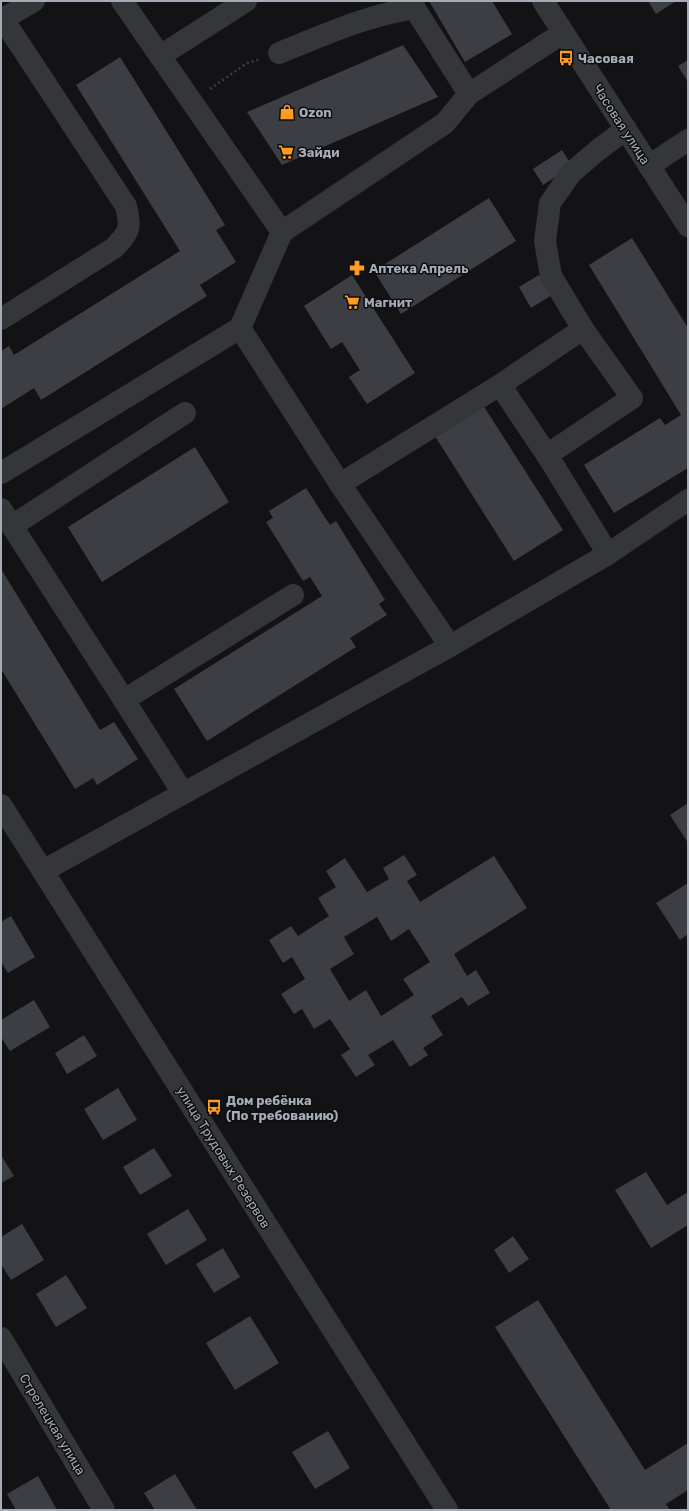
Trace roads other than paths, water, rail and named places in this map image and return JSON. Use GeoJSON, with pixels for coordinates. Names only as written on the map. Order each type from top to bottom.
{"type":"FeatureCollection","features":[{"type":"Feature","properties":{"kind":"street"},"geometry":{"type":"LineString","coordinates":[[1,319],[114,248],[127,235],[129,221],[126,206],[2,19],[34,1]]}},
{"type":"Feature","properties":{"kind":"street"},"geometry":{"type":"LineString","coordinates":[[122,1],[282,232]]}},
{"type":"Feature","properties":{"kind":"street"},"geometry":{"type":"LineString","coordinates":[[160,56],[246,1]]}},
{"type":"Feature","properties":{"kind":"street","name":"Часовая улица"},"geometry":{"type":"LineString","coordinates":[[543,1],[688,226]]}},
{"type":"Feature","properties":{"kind":"street"},"geometry":{"type":"LineString","coordinates":[[279,53],[360,20],[412,5],[469,94]]}},
{"type":"Feature","properties":{"kind":"street"},"geometry":{"type":"LineString","coordinates":[[1,473],[240,328],[282,232],[445,122],[469,94],[563,33]]}},
{"type":"Feature","properties":{"kind":"street"},"geometry":{"type":"LineString","coordinates":[[546,456],[632,398],[583,329],[551,276],[545,241],[550,203],[571,174],[598,150],[626,129]]}},
{"type":"Feature","properties":{"kind":"street"},"geometry":{"type":"LineString","coordinates":[[649,166],[688,140]]}},
{"type":"Feature","properties":{"kind":"street"},"geometry":{"type":"LineString","coordinates":[[240,328],[340,484],[450,646]]}},
{"type":"Feature","properties":{"kind":"street"},"geometry":{"type":"LineString","coordinates":[[340,484],[500,385],[583,329]]}},
{"type":"Feature","properties":{"kind":"street"},"geometry":{"type":"LineString","coordinates":[[500,385],[608,554]]}},
{"type":"Feature","properties":{"kind":"street"},"geometry":{"type":"LineString","coordinates":[[183,793],[6,518],[185,413]]}},
{"type":"Feature","properties":{"kind":"street"},"geometry":{"type":"LineString","coordinates":[[43,871],[450,646],[608,554],[688,500]]}},
{"type":"Feature","properties":{"kind":"street"},"geometry":{"type":"LineString","coordinates":[[124,700],[292,594]]}},
{"type":"Feature","properties":{"kind":"street","name":"улица Трудовых Резервов"},"geometry":{"type":"LineString","coordinates":[[1,805],[447,1510]]}},
{"type":"Feature","properties":{"kind":"street","name":"Стрелецкая улица"},"geometry":{"type":"LineString","coordinates":[[1,1338],[104,1510]]}},
{"type":"Feature","properties":{"kind":"place","name":"Часовая"},"geometry":{"type":"Point","coordinates":[566,58]}},
{"type":"Feature","properties":{"kind":"place","name":"Ozon"},"geometry":{"type":"Point","coordinates":[287,112]}},
{"type":"Feature","properties":{"kind":"place","name":"Зайди"},"geometry":{"type":"Point","coordinates":[286,152]}},
{"type":"Feature","properties":{"kind":"place","name":"Аптека Апрель"},"geometry":{"type":"Point","coordinates":[357,268]}},
{"type":"Feature","properties":{"kind":"place","name":"Магнит"},"geometry":{"type":"Point","coordinates":[352,302]}},
{"type":"Feature","properties":{"kind":"place","name":"Дом ребёнка (По требованию)"},"geometry":{"type":"Point","coordinates":[214,1107]}}]}
